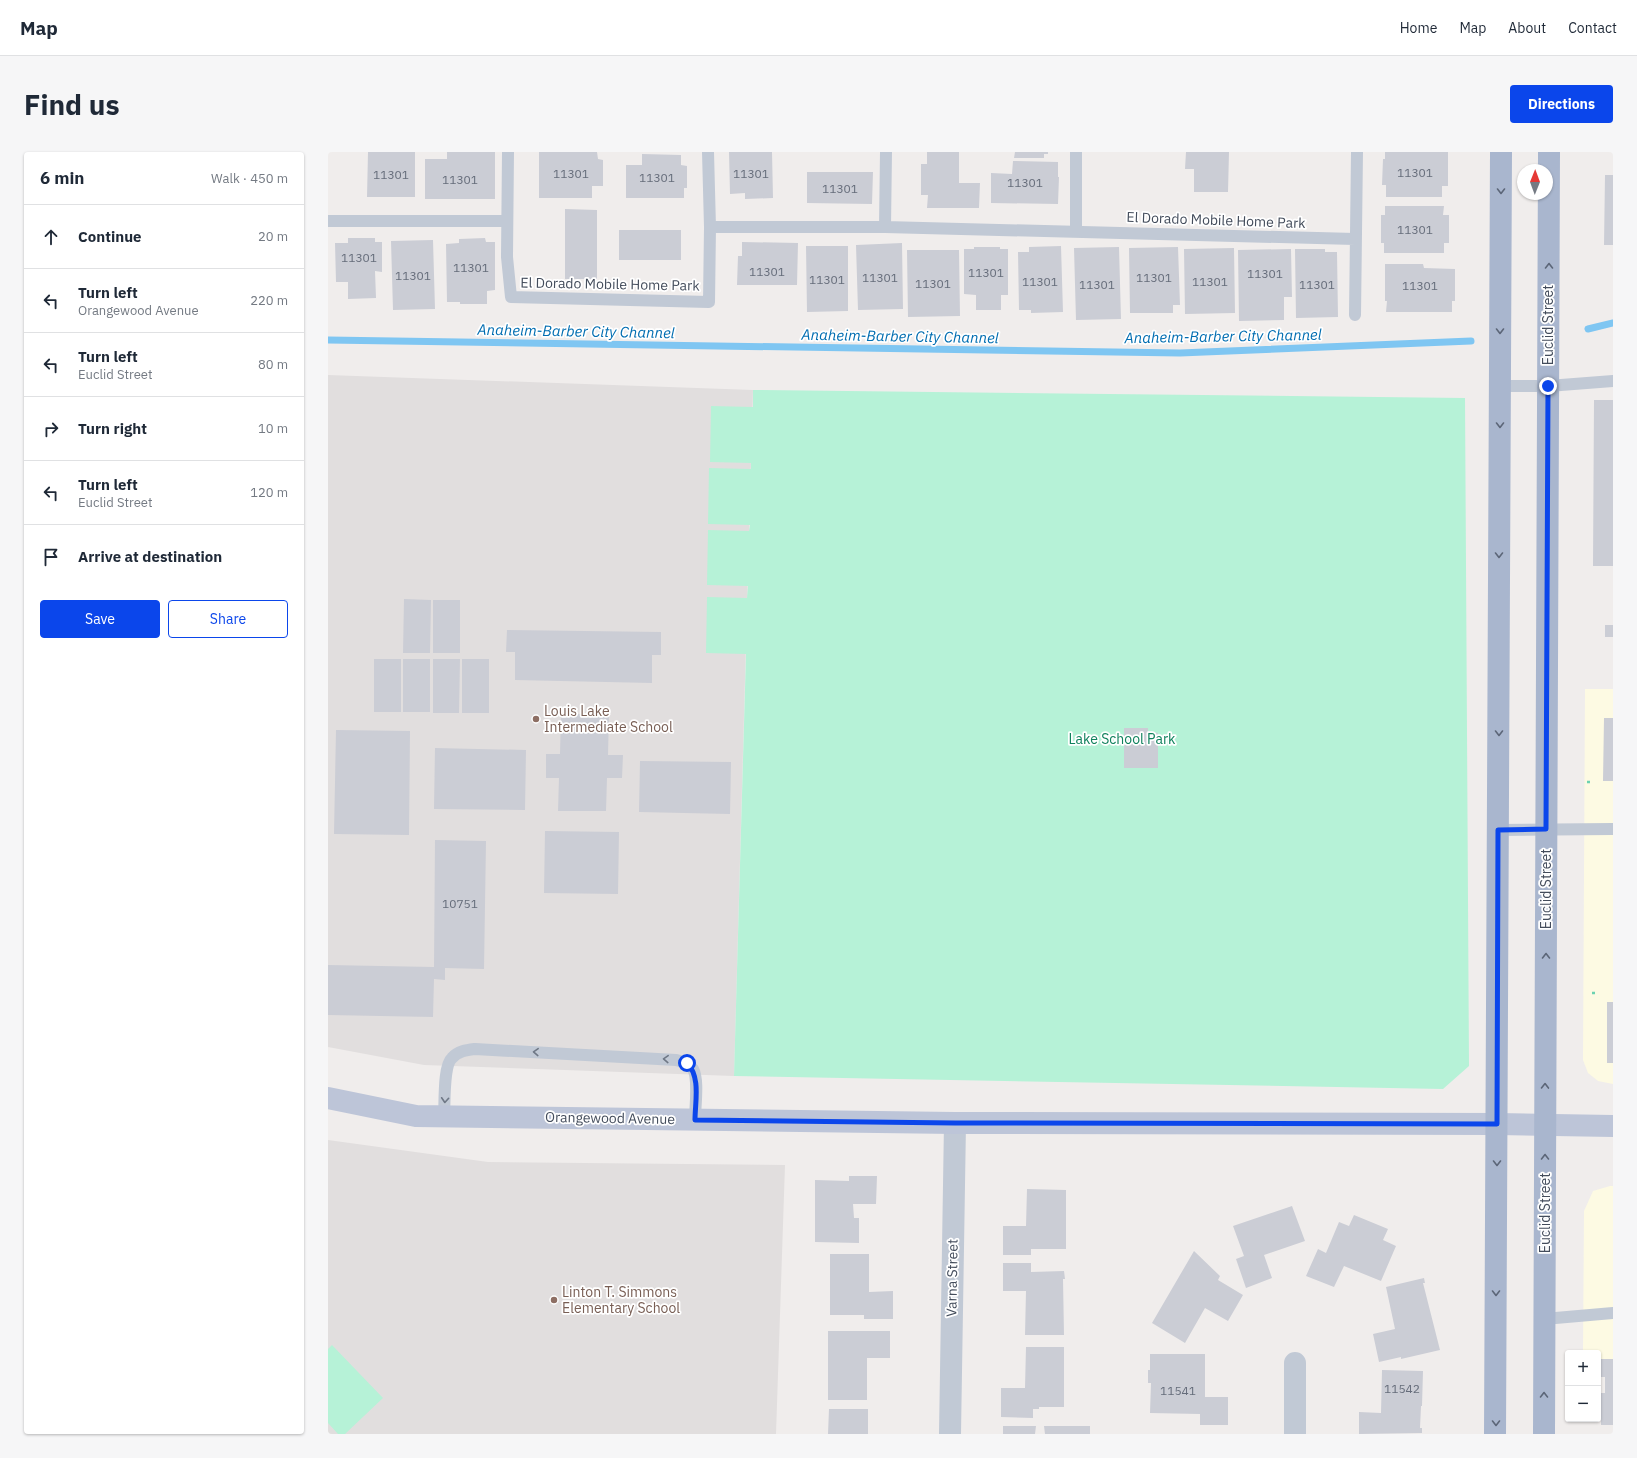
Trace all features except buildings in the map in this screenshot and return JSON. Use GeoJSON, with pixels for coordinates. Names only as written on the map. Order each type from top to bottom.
{"type":"FeatureCollection","features":[{"type":"Feature","properties":{"kind":"main road"},"geometry":{"type":"LineString","coordinates":[[1496,1434],[1501,152]]}},
{"type":"Feature","properties":{"kind":"main road","name":"Euclid Street"},"geometry":{"type":"LineString","coordinates":[[1544,1434],[1549,152]]}},
{"type":"Feature","properties":{"kind":"main road","name":"Orangewood Avenue"},"geometry":{"type":"LineString","coordinates":[[328,1098],[416,1116],[955,1123],[1497,1124],[1613,1126]]}},
{"type":"Feature","properties":{"kind":"street","name":"Varna Street"},"geometry":{"type":"LineString","coordinates":[[950,1434],[955,1123]]}},
{"type":"Feature","properties":{"kind":"street"},"geometry":{"type":"LineString","coordinates":[[1295,1363],[1295,1434]]}},
{"type":"Feature","properties":{"kind":"lane","name":"El Dorado Mobile Home Park"},"geometry":{"type":"LineString","coordinates":[[508,152],[507,257],[512,297],[709,302],[710,227],[708,152]]}},
{"type":"Feature","properties":{"kind":"lane"},"geometry":{"type":"LineString","coordinates":[[885,227],[886,152]]}},
{"type":"Feature","properties":{"kind":"lane"},"geometry":{"type":"LineString","coordinates":[[1076,152],[1076,232]]}},
{"type":"Feature","properties":{"kind":"lane"},"geometry":{"type":"LineString","coordinates":[[1355,315],[1357,152]]}},
{"type":"Feature","properties":{"kind":"lane"},"geometry":{"type":"LineString","coordinates":[[328,221],[507,221]]}},
{"type":"Feature","properties":{"kind":"lane","name":"El Dorado Mobile Home Park"},"geometry":{"type":"LineString","coordinates":[[710,227],[885,227],[1356,239]]}},
{"type":"Feature","properties":{"kind":"lane"},"geometry":{"type":"LineString","coordinates":[[1500,386],[1548,386],[1613,381]]}},
{"type":"Feature","properties":{"kind":"lane"},"geometry":{"type":"LineString","coordinates":[[1498,830],[1613,829]]}},
{"type":"Feature","properties":{"kind":"lane"},"geometry":{"type":"LineString","coordinates":[[444,1116],[447,1069],[451,1058],[462,1051],[475,1049],[682,1061],[687,1063],[692,1068],[696,1078],[695,1120]]}},
{"type":"Feature","properties":{"kind":"lane"},"geometry":{"type":"LineString","coordinates":[[1544,1319],[1613,1313]]}},
{"type":"Feature","properties":{"kind":"path"},"geometry":{"type":"LineString","coordinates":[[1592,992],[1597,993]]}},
{"type":"Feature","properties":{"kind":"shaded area","name":"Louis Lake Intermediate School"},"geometry":{"type":"Polygon","coordinates":[[[328,375],[753,390],[734,1076],[424,1065],[328,1047],[328,375]]]}},
{"type":"Feature","properties":{"kind":"shaded area"},"geometry":{"type":"Polygon","coordinates":[[[1585,689],[1613,689],[1613,1084],[1598,1081],[1588,1073],[1583,1060],[1585,689]]]}},
{"type":"Feature","properties":{"kind":"shaded area","name":"Linton T. Simmons Elementary School"},"geometry":{"type":"Polygon","coordinates":[[[328,1140],[488,1162],[785,1165],[776,1434],[328,1434],[328,1140]]]}},
{"type":"Feature","properties":{"kind":"shaded area"},"geometry":{"type":"Polygon","coordinates":[[[1613,1186],[1613,1359],[1601,1359],[1601,1350],[1583,1350],[1584,1211],[1593,1191],[1613,1186]]]}},
{"type":"Feature","properties":{"kind":"green space","name":"Lake School Park"},"geometry":{"type":"Polygon","coordinates":[[[753,390],[1465,398],[1469,1066],[1443,1089],[734,1076],[746,654],[706,653],[707,597],[747,598],[748,586],[707,585],[708,530],[749,531],[750,525],[708,524],[709,468],[751,469],[751,463],[710,462],[711,406],[753,407],[753,390]]]}},
{"type":"Feature","properties":{"kind":"green space"},"geometry":{"type":"Polygon","coordinates":[[[332,1345],[383,1398],[345,1434],[338,1434],[328,1423],[328,1349],[332,1345]]]}},
{"type":"Feature","properties":{"kind":"waterway","name":"Anaheim-Barber City Channel"},"geometry":{"type":"LineString","coordinates":[[1588,329],[1613,323]]}},
{"type":"Feature","properties":{"kind":"waterway","name":"Anaheim-Barber City Channel"},"geometry":{"type":"LineString","coordinates":[[328,340],[1180,353],[1471,341]]}},
{"type":"Feature","properties":{"kind":"place","name":"Louis Lake Intermediate School"},"geometry":{"type":"Point","coordinates":[536,719]}},
{"type":"Feature","properties":{"kind":"place","name":"Linton T. Simmons Elementary School"},"geometry":{"type":"Point","coordinates":[554,1300]}},
{"type":"Feature","properties":{"kind":"route"},"geometry":{"type":"LineString","coordinates":[[687,1063],[692,1068],[696,1078],[695,1120],[955,1123],[1497,1124],[1498,830],[1546,829],[1548,386]]}}]}
